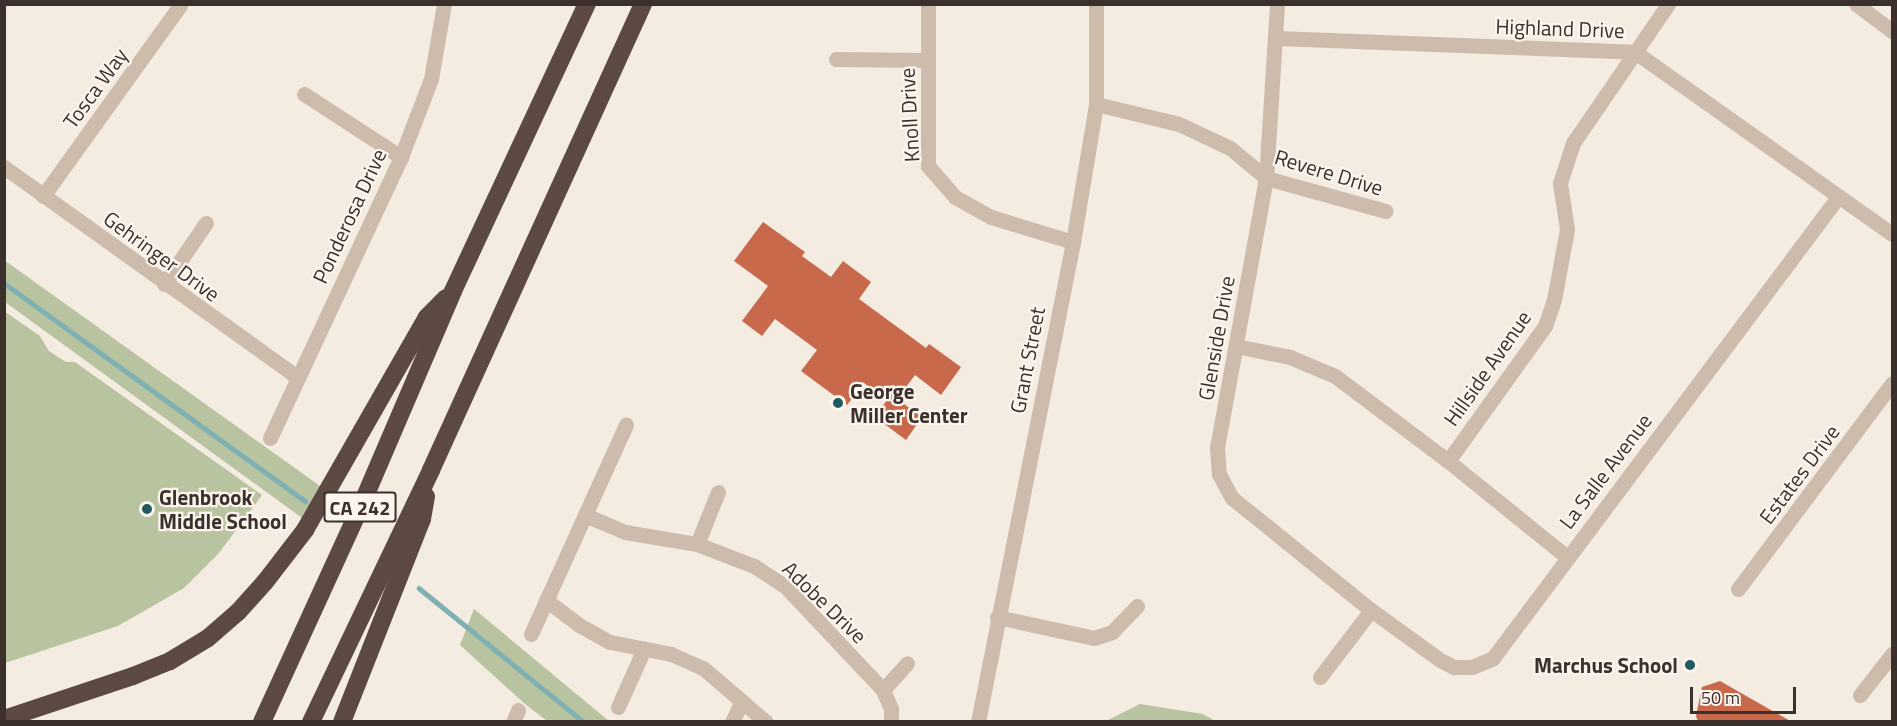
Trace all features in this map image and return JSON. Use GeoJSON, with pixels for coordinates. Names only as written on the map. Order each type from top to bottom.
{"type":"FeatureCollection","features":[{"type":"Feature","properties":{"kind":"highway","name":"CA 242"},"geometry":{"type":"LineString","coordinates":[[262,722],[364,499],[453,291],[587,4]]}},
{"type":"Feature","properties":{"kind":"highway","name":"CA 242"},"geometry":{"type":"LineString","coordinates":[[311,722],[431,470],[643,4]]}},
{"type":"Feature","properties":{"kind":"highway"},"geometry":{"type":"LineString","coordinates":[[4,719],[133,676],[170,661],[207,638],[238,612],[265,582],[305,530],[427,317],[453,291]]}},
{"type":"Feature","properties":{"kind":"highway"},"geometry":{"type":"LineString","coordinates":[[342,722],[422,519],[431,470]]}},
{"type":"Feature","properties":{"kind":"street","name":"Tosca Way"},"geometry":{"type":"LineString","coordinates":[[43,196],[181,4]]}},
{"type":"Feature","properties":{"kind":"street","name":"Ponderosa Drive"},"geometry":{"type":"LineString","coordinates":[[270,438],[401,157],[431,79],[444,4]]}},
{"type":"Feature","properties":{"kind":"street","name":"Knoll Drive"},"geometry":{"type":"LineString","coordinates":[[928,4],[928,166],[955,197],[990,217],[1073,242]]}},
{"type":"Feature","properties":{"kind":"street","name":"Grant Street"},"geometry":{"type":"LineString","coordinates":[[978,722],[1073,242],[1096,104],[1096,4]]}},
{"type":"Feature","properties":{"kind":"street","name":"Glenside Drive"},"geometry":{"type":"LineString","coordinates":[[1277,4],[1277,38],[1266,178],[1217,447],[1219,474],[1232,498],[1371,610]]}},
{"type":"Feature","properties":{"kind":"street","name":"Hillside Avenue"},"geometry":{"type":"LineString","coordinates":[[1448,461],[1545,326],[1554,300],[1567,229],[1560,183],[1573,143],[1668,4]]}},
{"type":"Feature","properties":{"kind":"street"},"geometry":{"type":"LineString","coordinates":[[1856,4],[1893,32]]}},
{"type":"Feature","properties":{"kind":"street","name":"Highland Drive"},"geometry":{"type":"LineString","coordinates":[[1277,38],[1635,52],[1893,234]]}},
{"type":"Feature","properties":{"kind":"street"},"geometry":{"type":"LineString","coordinates":[[836,59],[927,60]]}},
{"type":"Feature","properties":{"kind":"street"},"geometry":{"type":"LineString","coordinates":[[304,94],[401,157]]}},
{"type":"Feature","properties":{"kind":"street","name":"Revere Drive"},"geometry":{"type":"LineString","coordinates":[[1096,104],[1179,124],[1230,148],[1266,178],[1386,211]]}},
{"type":"Feature","properties":{"kind":"street","name":"Gehringer Drive"},"geometry":{"type":"LineString","coordinates":[[4,167],[164,284],[297,377]]}},
{"type":"Feature","properties":{"kind":"street","name":"La Salle Avenue"},"geometry":{"type":"LineString","coordinates":[[1371,610],[1440,660],[1454,667],[1472,667],[1493,658],[1838,197]]}},
{"type":"Feature","properties":{"kind":"street"},"geometry":{"type":"LineString","coordinates":[[164,284],[206,223]]}},
{"type":"Feature","properties":{"kind":"street"},"geometry":{"type":"LineString","coordinates":[[1236,346],[1290,357],[1335,376],[1448,461],[1567,557]]}},
{"type":"Feature","properties":{"kind":"street","name":"Estates Drive"},"geometry":{"type":"LineString","coordinates":[[1738,589],[1893,383]]}},
{"type":"Feature","properties":{"kind":"street"},"geometry":{"type":"LineString","coordinates":[[531,634],[626,425]]}},
{"type":"Feature","properties":{"kind":"street"},"geometry":{"type":"LineString","coordinates":[[697,543],[717,492]]}},
{"type":"Feature","properties":{"kind":"street","name":"Adobe Drive"},"geometry":{"type":"LineString","coordinates":[[585,515],[625,532],[697,543],[754,566],[786,587],[883,690],[891,709],[891,722]]}},
{"type":"Feature","properties":{"kind":"street"},"geometry":{"type":"LineString","coordinates":[[546,600],[579,625],[610,642],[671,654],[703,668],[766,722]]}},
{"type":"Feature","properties":{"kind":"street"},"geometry":{"type":"LineString","coordinates":[[997,617],[1094,638],[1112,632],[1137,606]]}},
{"type":"Feature","properties":{"kind":"street"},"geometry":{"type":"LineString","coordinates":[[1320,677],[1371,610]]}},
{"type":"Feature","properties":{"kind":"street"},"geometry":{"type":"LineString","coordinates":[[618,707],[644,649]]}},
{"type":"Feature","properties":{"kind":"street"},"geometry":{"type":"LineString","coordinates":[[1860,695],[1893,654]]}},
{"type":"Feature","properties":{"kind":"street"},"geometry":{"type":"LineString","coordinates":[[883,690],[907,663]]}},
{"type":"Feature","properties":{"kind":"street"},"geometry":{"type":"LineString","coordinates":[[732,722],[742,701]]}},
{"type":"Feature","properties":{"kind":"green space"},"geometry":{"type":"Polygon","coordinates":[[[4,260],[327,491],[309,523],[5,302],[4,260]]]}},
{"type":"Feature","properties":{"kind":"green space","name":"Glenbrook Middle School"},"geometry":{"type":"Polygon","coordinates":[[[4,311],[40,336],[49,351],[66,362],[75,362],[262,495],[219,553],[184,588],[118,626],[5,663],[4,311]]]}},
{"type":"Feature","properties":{"kind":"green space"},"geometry":{"type":"Polygon","coordinates":[[[474,609],[609,721],[547,721],[525,704],[460,645],[474,609]]]}},
{"type":"Feature","properties":{"kind":"green space"},"geometry":{"type":"Polygon","coordinates":[[[1140,704],[1203,714],[1215,721],[1106,721],[1140,704]]]}},
{"type":"Feature","properties":{"kind":"building"},"geometry":{"type":"Polygon","coordinates":[[[763,222],[805,252],[802,256],[831,277],[843,261],[871,282],[859,299],[926,348],[929,344],[961,367],[941,395],[915,375],[897,399],[922,417],[906,440],[875,417],[887,400],[864,383],[847,405],[801,371],[817,350],[775,319],[762,336],[742,321],[768,286],[734,261],[763,222]]]}},
{"type":"Feature","properties":{"kind":"building"},"geometry":{"type":"Polygon","coordinates":[[[1720,681],[1792,722],[1698,722],[1696,716],[1702,687],[1720,681]]]}},
{"type":"Feature","properties":{"kind":"waterway"},"geometry":{"type":"LineString","coordinates":[[4,283],[305,501]]}},
{"type":"Feature","properties":{"kind":"waterway"},"geometry":{"type":"LineString","coordinates":[[419,588],[584,722]]}},
{"type":"Feature","properties":{"kind":"place","name":"George Miller Center"},"geometry":{"type":"Point","coordinates":[838,403]}},
{"type":"Feature","properties":{"kind":"place","name":"Glenbrook Middle School"},"geometry":{"type":"Point","coordinates":[147,509]}},
{"type":"Feature","properties":{"kind":"place","name":"Marchus School"},"geometry":{"type":"Point","coordinates":[1690,665]}}]}
